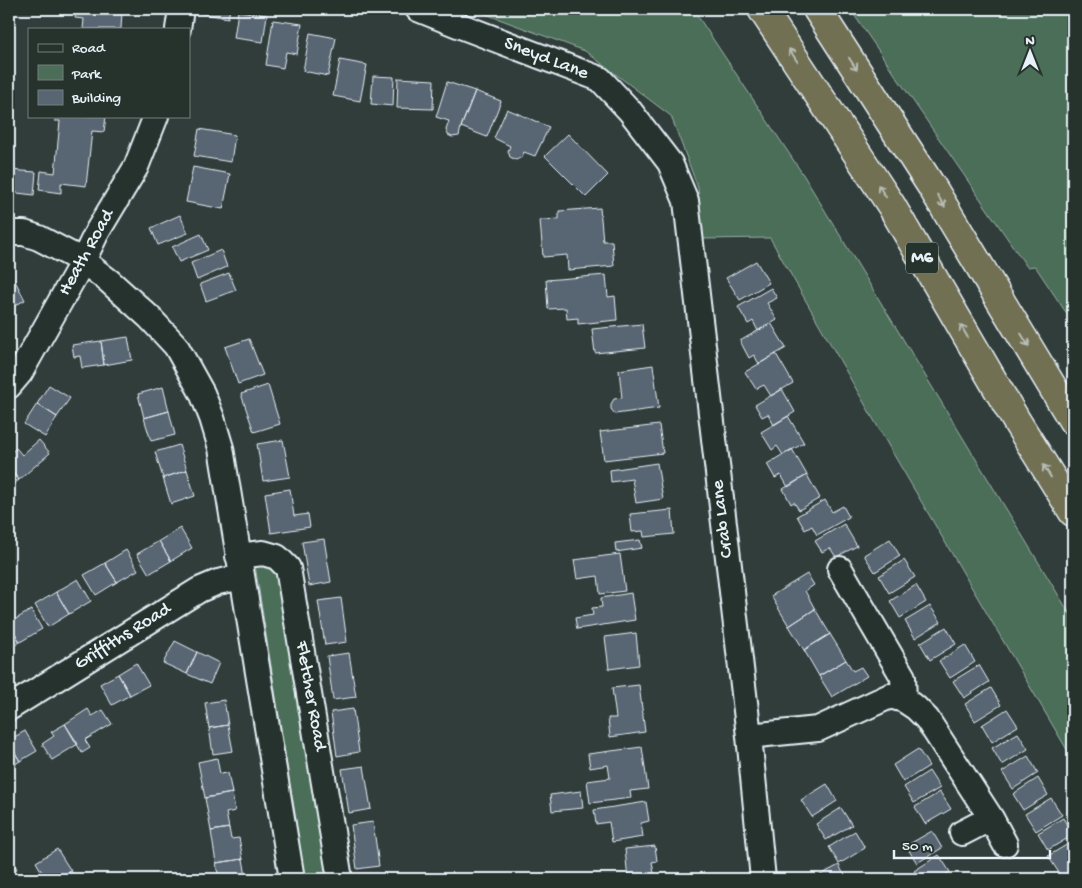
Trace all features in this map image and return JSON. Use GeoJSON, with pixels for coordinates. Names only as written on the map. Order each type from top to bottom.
{"type":"FeatureCollection","features":[{"type":"Feature","properties":{"kind":"highway","name":"M6"},"geometry":{"type":"LineString","coordinates":[[762,9],[891,205],[1017,422],[1073,512]]}},
{"type":"Feature","properties":{"kind":"highway","name":"M6"},"geometry":{"type":"LineString","coordinates":[[817,9],[932,187],[1073,421]]}},
{"type":"Feature","properties":{"kind":"street"},"geometry":{"type":"LineString","coordinates":[[178,28],[181,9]]}},
{"type":"Feature","properties":{"kind":"street","name":"Sneyd Lane"},"geometry":{"type":"LineString","coordinates":[[418,9],[600,79],[630,111],[670,163]]}},
{"type":"Feature","properties":{"kind":"street","name":"Heath Road"},"geometry":{"type":"LineString","coordinates":[[9,386],[20,372],[97,232],[136,166],[155,118]]}},
{"type":"Feature","properties":{"kind":"street","name":"Crab Lane"},"geometry":{"type":"LineString","coordinates":[[670,163],[686,201],[749,736],[763,879]]}},
{"type":"Feature","properties":{"kind":"street"},"geometry":{"type":"LineString","coordinates":[[9,232],[24,233],[40,238],[83,260],[109,281],[150,317],[176,346],[202,393],[212,418],[220,448],[292,879]]}},
{"type":"Feature","properties":{"kind":"street","name":"Fletcher Road"},"geometry":{"type":"LineString","coordinates":[[240,566],[263,553],[277,557],[288,568],[340,879]]}},
{"type":"Feature","properties":{"kind":"street","name":"Griffiths Road"},"geometry":{"type":"LineString","coordinates":[[9,708],[199,590],[218,582],[240,566]]}},
{"type":"Feature","properties":{"kind":"street"},"geometry":{"type":"LineString","coordinates":[[840,570],[903,677],[904,700]]}},
{"type":"Feature","properties":{"kind":"street"},"geometry":{"type":"LineString","coordinates":[[749,736],[818,729],[890,696],[904,700],[916,708],[926,719],[991,818],[1005,844]]}},
{"type":"Feature","properties":{"kind":"street"},"geometry":{"type":"LineString","coordinates":[[962,833],[991,818]]}},
{"type":"Feature","properties":{"kind":"green space"},"geometry":{"type":"Polygon","coordinates":[[[472,9],[693,9],[804,176],[1073,619],[1073,760],[891,450],[770,238],[702,239],[698,188],[671,116],[585,51],[472,9]]]}},
{"type":"Feature","properties":{"kind":"green space"},"geometry":{"type":"Polygon","coordinates":[[[850,9],[1073,9],[1073,323],[1035,266],[1027,267],[850,9]]]}},
{"type":"Feature","properties":{"kind":"green space"},"geometry":{"type":"Polygon","coordinates":[[[255,565],[272,568],[284,590],[329,879],[305,879],[255,565]]]}},
{"type":"Feature","properties":{"kind":"building"},"geometry":{"type":"Polygon","coordinates":[[[76,9],[122,12],[121,28],[83,28],[84,19],[75,18],[76,9]]]}},
{"type":"Feature","properties":{"kind":"building"},"geometry":{"type":"Polygon","coordinates":[[[200,9],[230,9],[228,18],[199,13],[200,9]]]}},
{"type":"Feature","properties":{"kind":"building"},"geometry":{"type":"Polygon","coordinates":[[[238,11],[267,15],[263,42],[234,38],[238,11]]]}},
{"type":"Feature","properties":{"kind":"building"},"geometry":{"type":"Polygon","coordinates":[[[273,20],[302,24],[297,54],[286,52],[283,68],[266,65],[273,20]]]}},
{"type":"Feature","properties":{"kind":"building"},"geometry":{"type":"Polygon","coordinates":[[[310,33],[336,38],[328,76],[303,71],[310,33]]]}},
{"type":"Feature","properties":{"kind":"building"},"geometry":{"type":"Polygon","coordinates":[[[340,60],[367,65],[360,101],[333,96],[340,60]]]}},
{"type":"Feature","properties":{"kind":"building"},"geometry":{"type":"Polygon","coordinates":[[[373,76],[394,77],[393,106],[371,104],[373,76]]]}},
{"type":"Feature","properties":{"kind":"building"},"geometry":{"type":"Polygon","coordinates":[[[398,78],[434,80],[433,109],[397,108],[398,78]]]}},
{"type":"Feature","properties":{"kind":"building"},"geometry":{"type":"Polygon","coordinates":[[[447,82],[475,91],[459,136],[452,137],[448,135],[446,130],[449,121],[436,117],[447,82]]]}},
{"type":"Feature","properties":{"kind":"building"},"geometry":{"type":"Polygon","coordinates":[[[475,91],[501,101],[487,137],[461,127],[475,91]]]}},
{"type":"Feature","properties":{"kind":"building"},"geometry":{"type":"Polygon","coordinates":[[[507,109],[549,127],[535,156],[524,152],[522,157],[516,160],[510,157],[508,151],[510,146],[494,138],[507,109]]]}},
{"type":"Feature","properties":{"kind":"building"},"geometry":{"type":"Polygon","coordinates":[[[56,118],[106,118],[104,132],[92,131],[86,186],[61,183],[61,193],[39,190],[41,171],[55,173],[60,121],[55,121],[56,118]]]}},
{"type":"Feature","properties":{"kind":"building"},"geometry":{"type":"Polygon","coordinates":[[[199,129],[235,135],[231,162],[194,156],[199,129]]]}},
{"type":"Feature","properties":{"kind":"building"},"geometry":{"type":"Polygon","coordinates":[[[568,134],[608,175],[586,197],[545,156],[568,134]]]}},
{"type":"Feature","properties":{"kind":"building"},"geometry":{"type":"Polygon","coordinates":[[[193,167],[230,174],[223,209],[186,202],[193,167]]]}},
{"type":"Feature","properties":{"kind":"building"},"geometry":{"type":"Polygon","coordinates":[[[9,170],[36,172],[34,195],[9,192],[9,170]]]}},
{"type":"Feature","properties":{"kind":"building"},"geometry":{"type":"Polygon","coordinates":[[[600,208],[603,241],[612,241],[614,266],[568,270],[567,255],[543,257],[540,220],[559,219],[559,211],[600,208]]]}},
{"type":"Feature","properties":{"kind":"building"},"geometry":{"type":"Polygon","coordinates":[[[180,215],[188,233],[158,245],[151,228],[180,215]]]}},
{"type":"Feature","properties":{"kind":"building"},"geometry":{"type":"Polygon","coordinates":[[[201,234],[208,250],[179,262],[172,247],[201,234]]]}},
{"type":"Feature","properties":{"kind":"building"},"geometry":{"type":"Polygon","coordinates":[[[221,250],[227,267],[197,280],[191,263],[221,250]]]}},
{"type":"Feature","properties":{"kind":"building"},"geometry":{"type":"Polygon","coordinates":[[[756,261],[769,283],[740,300],[726,278],[756,261]]]}},
{"type":"Feature","properties":{"kind":"building"},"geometry":{"type":"Polygon","coordinates":[[[9,270],[14,279],[9,281],[9,270]]]}},
{"type":"Feature","properties":{"kind":"building"},"geometry":{"type":"Polygon","coordinates":[[[229,273],[236,290],[206,301],[200,284],[229,273]]]}},
{"type":"Feature","properties":{"kind":"building"},"geometry":{"type":"Polygon","coordinates":[[[606,275],[608,297],[615,296],[617,320],[578,324],[578,318],[567,319],[566,308],[548,309],[546,280],[606,275]]]}},
{"type":"Feature","properties":{"kind":"building"},"geometry":{"type":"Polygon","coordinates":[[[14,279],[25,300],[9,309],[9,281],[14,279]]]}},
{"type":"Feature","properties":{"kind":"building"},"geometry":{"type":"Polygon","coordinates":[[[771,288],[777,298],[767,303],[777,320],[758,331],[753,321],[748,324],[738,307],[771,288]]]}},
{"type":"Feature","properties":{"kind":"building"},"geometry":{"type":"Polygon","coordinates":[[[771,323],[786,348],[759,364],[754,355],[749,358],[740,341],[771,323]]]}},
{"type":"Feature","properties":{"kind":"building"},"geometry":{"type":"Polygon","coordinates":[[[642,324],[645,348],[595,353],[592,329],[642,324]]]}},
{"type":"Feature","properties":{"kind":"building"},"geometry":{"type":"Polygon","coordinates":[[[128,337],[132,360],[104,365],[101,341],[128,337]]]}},
{"type":"Feature","properties":{"kind":"building"},"geometry":{"type":"Polygon","coordinates":[[[249,339],[263,375],[238,384],[225,347],[249,339]]]}},
{"type":"Feature","properties":{"kind":"building"},"geometry":{"type":"Polygon","coordinates":[[[101,341],[104,365],[82,368],[80,356],[74,357],[72,345],[101,341]]]}},
{"type":"Feature","properties":{"kind":"building"},"geometry":{"type":"Polygon","coordinates":[[[776,354],[793,383],[771,396],[764,385],[756,389],[745,372],[776,354]]]}},
{"type":"Feature","properties":{"kind":"building"},"geometry":{"type":"Polygon","coordinates":[[[653,365],[659,408],[615,414],[611,409],[611,404],[614,399],[622,398],[619,370],[653,365]]]}},
{"type":"Feature","properties":{"kind":"building"},"geometry":{"type":"Polygon","coordinates":[[[49,385],[70,398],[57,417],[37,404],[49,385]]]}},
{"type":"Feature","properties":{"kind":"building"},"geometry":{"type":"Polygon","coordinates":[[[268,385],[280,424],[254,432],[241,394],[268,385]]]}},
{"type":"Feature","properties":{"kind":"building"},"geometry":{"type":"Polygon","coordinates":[[[163,387],[169,411],[144,418],[138,394],[163,387]]]}},
{"type":"Feature","properties":{"kind":"building"},"geometry":{"type":"Polygon","coordinates":[[[782,389],[795,412],[774,425],[768,414],[762,417],[755,405],[782,389]]]}},
{"type":"Feature","properties":{"kind":"building"},"geometry":{"type":"Polygon","coordinates":[[[37,404],[57,417],[45,437],[24,424],[37,404]]]}},
{"type":"Feature","properties":{"kind":"building"},"geometry":{"type":"Polygon","coordinates":[[[169,411],[175,435],[151,441],[144,418],[169,411]]]}},
{"type":"Feature","properties":{"kind":"building"},"geometry":{"type":"Polygon","coordinates":[[[788,416],[804,443],[783,455],[777,446],[772,450],[761,432],[788,416]]]}},
{"type":"Feature","properties":{"kind":"building"},"geometry":{"type":"Polygon","coordinates":[[[659,425],[663,453],[604,460],[600,432],[659,425]]]}},
{"type":"Feature","properties":{"kind":"building"},"geometry":{"type":"Polygon","coordinates":[[[39,440],[50,453],[19,480],[9,468],[9,455],[16,448],[22,455],[39,440]]]}},
{"type":"Feature","properties":{"kind":"building"},"geometry":{"type":"Polygon","coordinates":[[[283,440],[290,477],[263,481],[257,444],[283,440]]]}},
{"type":"Feature","properties":{"kind":"building"},"geometry":{"type":"Polygon","coordinates":[[[179,445],[187,470],[163,478],[155,452],[179,445]]]}},
{"type":"Feature","properties":{"kind":"building"},"geometry":{"type":"Polygon","coordinates":[[[792,449],[807,475],[788,487],[781,475],[775,478],[767,464],[792,449]]]}},
{"type":"Feature","properties":{"kind":"building"},"geometry":{"type":"Polygon","coordinates":[[[657,463],[663,499],[636,503],[632,479],[611,482],[610,470],[657,463]]]}},
{"type":"Feature","properties":{"kind":"building"},"geometry":{"type":"Polygon","coordinates":[[[9,468],[19,480],[9,488],[9,468]]]}},
{"type":"Feature","properties":{"kind":"building"},"geometry":{"type":"Polygon","coordinates":[[[187,470],[195,496],[171,504],[163,478],[187,470]]]}},
{"type":"Feature","properties":{"kind":"building"},"geometry":{"type":"Polygon","coordinates":[[[807,475],[820,498],[799,510],[794,502],[791,504],[783,489],[807,475]]]}},
{"type":"Feature","properties":{"kind":"building"},"geometry":{"type":"Polygon","coordinates":[[[290,489],[294,516],[308,514],[310,527],[271,533],[265,493],[290,489]]]}},
{"type":"Feature","properties":{"kind":"building"},"geometry":{"type":"Polygon","coordinates":[[[825,500],[832,512],[843,506],[849,517],[817,535],[812,526],[805,530],[797,516],[825,500]]]}},
{"type":"Feature","properties":{"kind":"building"},"geometry":{"type":"Polygon","coordinates":[[[672,510],[674,534],[644,537],[643,531],[632,532],[630,514],[672,510]]]}},
{"type":"Feature","properties":{"kind":"building"},"geometry":{"type":"Polygon","coordinates":[[[844,524],[857,546],[836,557],[830,548],[822,552],[815,541],[844,524]]]}},
{"type":"Feature","properties":{"kind":"building"},"geometry":{"type":"Polygon","coordinates":[[[180,528],[192,548],[171,561],[159,541],[180,528]]]}},
{"type":"Feature","properties":{"kind":"building"},"geometry":{"type":"Polygon","coordinates":[[[324,539],[331,582],[309,586],[302,542],[324,539]]]}},
{"type":"Feature","properties":{"kind":"building"},"geometry":{"type":"Polygon","coordinates":[[[890,539],[900,556],[875,572],[864,555],[890,539]]]}},
{"type":"Feature","properties":{"kind":"building"},"geometry":{"type":"Polygon","coordinates":[[[640,540],[642,548],[616,552],[615,543],[640,540]]]}},
{"type":"Feature","properties":{"kind":"building"},"geometry":{"type":"Polygon","coordinates":[[[159,541],[171,561],[149,574],[137,554],[159,541]]]}},
{"type":"Feature","properties":{"kind":"building"},"geometry":{"type":"Polygon","coordinates":[[[126,550],[138,570],[117,582],[105,563],[126,550]]]}},
{"type":"Feature","properties":{"kind":"building"},"geometry":{"type":"Polygon","coordinates":[[[620,554],[625,591],[600,594],[598,576],[577,579],[574,560],[620,554]]]}},
{"type":"Feature","properties":{"kind":"building"},"geometry":{"type":"Polygon","coordinates":[[[904,560],[915,577],[889,593],[879,576],[904,560]]]}},
{"type":"Feature","properties":{"kind":"building"},"geometry":{"type":"Polygon","coordinates":[[[105,563],[117,582],[96,595],[84,575],[105,563]]]}},
{"type":"Feature","properties":{"kind":"building"},"geometry":{"type":"Polygon","coordinates":[[[807,574],[814,585],[805,591],[815,609],[789,626],[771,596],[807,574]]]}},
{"type":"Feature","properties":{"kind":"building"},"geometry":{"type":"Polygon","coordinates":[[[78,579],[91,601],[69,614],[56,592],[78,579]]]}},
{"type":"Feature","properties":{"kind":"building"},"geometry":{"type":"Polygon","coordinates":[[[916,585],[926,602],[900,618],[890,601],[916,585]]]}},
{"type":"Feature","properties":{"kind":"building"},"geometry":{"type":"Polygon","coordinates":[[[56,592],[69,614],[48,627],[35,605],[56,592]]]}},
{"type":"Feature","properties":{"kind":"building"},"geometry":{"type":"Polygon","coordinates":[[[631,593],[635,620],[577,629],[575,618],[593,615],[592,608],[602,607],[601,598],[631,593]]]}},
{"type":"Feature","properties":{"kind":"building"},"geometry":{"type":"Polygon","coordinates":[[[341,598],[347,642],[325,645],[318,601],[341,598]]]}},
{"type":"Feature","properties":{"kind":"building"},"geometry":{"type":"Polygon","coordinates":[[[930,606],[941,622],[915,638],[905,621],[930,606]]]}},
{"type":"Feature","properties":{"kind":"building"},"geometry":{"type":"Polygon","coordinates":[[[815,609],[830,634],[804,650],[789,626],[815,609]]]}},
{"type":"Feature","properties":{"kind":"building"},"geometry":{"type":"Polygon","coordinates":[[[31,610],[42,629],[20,642],[9,623],[31,610]]]}},
{"type":"Feature","properties":{"kind":"building"},"geometry":{"type":"Polygon","coordinates":[[[9,623],[20,642],[9,649],[9,623]]]}},
{"type":"Feature","properties":{"kind":"building"},"geometry":{"type":"Polygon","coordinates":[[[946,627],[956,644],[930,660],[920,643],[946,627]]]}},
{"type":"Feature","properties":{"kind":"building"},"geometry":{"type":"Polygon","coordinates":[[[636,633],[639,665],[609,669],[605,637],[636,633]]]}},
{"type":"Feature","properties":{"kind":"building"},"geometry":{"type":"Polygon","coordinates":[[[830,634],[846,660],[819,676],[804,650],[830,634]]]}},
{"type":"Feature","properties":{"kind":"building"},"geometry":{"type":"Polygon","coordinates":[[[175,641],[197,652],[187,674],[163,663],[175,641]]]}},
{"type":"Feature","properties":{"kind":"building"},"geometry":{"type":"Polygon","coordinates":[[[965,645],[975,662],[950,678],[939,661],[965,645]]]}},
{"type":"Feature","properties":{"kind":"building"},"geometry":{"type":"Polygon","coordinates":[[[197,652],[219,663],[210,684],[187,674],[197,652]]]}},
{"type":"Feature","properties":{"kind":"building"},"geometry":{"type":"Polygon","coordinates":[[[349,653],[356,697],[333,700],[327,656],[349,653]]]}},
{"type":"Feature","properties":{"kind":"building"},"geometry":{"type":"Polygon","coordinates":[[[846,660],[853,671],[861,667],[867,676],[832,697],[819,676],[846,660]]]}},
{"type":"Feature","properties":{"kind":"building"},"geometry":{"type":"Polygon","coordinates":[[[136,663],[149,685],[130,695],[118,674],[136,663]]]}},
{"type":"Feature","properties":{"kind":"building"},"geometry":{"type":"Polygon","coordinates":[[[979,665],[989,682],[964,698],[953,681],[979,665]]]}},
{"type":"Feature","properties":{"kind":"building"},"geometry":{"type":"Polygon","coordinates":[[[118,674],[130,695],[112,705],[100,684],[118,674]]]}},
{"type":"Feature","properties":{"kind":"building"},"geometry":{"type":"Polygon","coordinates":[[[639,685],[645,732],[610,737],[608,718],[616,718],[612,688],[639,685]]]}},
{"type":"Feature","properties":{"kind":"building"},"geometry":{"type":"Polygon","coordinates":[[[991,688],[1001,705],[975,721],[965,704],[991,688]]]}},
{"type":"Feature","properties":{"kind":"building"},"geometry":{"type":"Polygon","coordinates":[[[224,700],[228,725],[209,728],[205,703],[224,700]]]}},
{"type":"Feature","properties":{"kind":"building"},"geometry":{"type":"Polygon","coordinates":[[[88,709],[92,716],[103,710],[112,724],[85,740],[90,748],[82,753],[65,724],[88,709]]]}},
{"type":"Feature","properties":{"kind":"building"},"geometry":{"type":"Polygon","coordinates":[[[353,709],[359,752],[337,756],[331,712],[353,709]]]}},
{"type":"Feature","properties":{"kind":"building"},"geometry":{"type":"Polygon","coordinates":[[[1007,709],[1018,726],[992,742],[982,725],[1007,709]]]}},
{"type":"Feature","properties":{"kind":"building"},"geometry":{"type":"Polygon","coordinates":[[[65,724],[78,744],[52,760],[42,744],[54,736],[51,732],[65,724]]]}},
{"type":"Feature","properties":{"kind":"building"},"geometry":{"type":"Polygon","coordinates":[[[228,725],[233,751],[213,754],[209,728],[228,725]]]}},
{"type":"Feature","properties":{"kind":"building"},"geometry":{"type":"Polygon","coordinates":[[[25,731],[37,751],[20,761],[9,740],[25,731]]]}},
{"type":"Feature","properties":{"kind":"building"},"geometry":{"type":"Polygon","coordinates":[[[1018,733],[1028,749],[1002,765],[992,748],[1018,733]]]}},
{"type":"Feature","properties":{"kind":"building"},"geometry":{"type":"Polygon","coordinates":[[[9,743],[20,761],[9,768],[9,743]]]}},
{"type":"Feature","properties":{"kind":"building"},"geometry":{"type":"Polygon","coordinates":[[[642,747],[648,789],[630,791],[631,798],[590,803],[587,781],[610,778],[608,765],[590,768],[588,754],[642,747]]]}},
{"type":"Feature","properties":{"kind":"building"},"geometry":{"type":"Polygon","coordinates":[[[918,749],[929,766],[903,782],[893,765],[918,749]]]}},
{"type":"Feature","properties":{"kind":"building"},"geometry":{"type":"Polygon","coordinates":[[[1028,756],[1038,773],[1013,789],[1002,772],[1028,756]]]}},
{"type":"Feature","properties":{"kind":"building"},"geometry":{"type":"Polygon","coordinates":[[[217,758],[220,774],[228,773],[232,793],[205,798],[198,762],[217,758]]]}},
{"type":"Feature","properties":{"kind":"building"},"geometry":{"type":"Polygon","coordinates":[[[364,766],[371,809],[349,813],[342,769],[364,766]]]}},
{"type":"Feature","properties":{"kind":"building"},"geometry":{"type":"Polygon","coordinates":[[[929,771],[940,788],[914,803],[904,787],[929,771]]]}},
{"type":"Feature","properties":{"kind":"building"},"geometry":{"type":"Polygon","coordinates":[[[1038,778],[1048,795],[1023,810],[1013,794],[1038,778]]]}},
{"type":"Feature","properties":{"kind":"building"},"geometry":{"type":"Polygon","coordinates":[[[827,784],[837,801],[812,817],[801,800],[827,784]]]}},
{"type":"Feature","properties":{"kind":"building"},"geometry":{"type":"Polygon","coordinates":[[[581,791],[583,808],[552,811],[550,795],[581,791]]]}},
{"type":"Feature","properties":{"kind":"building"},"geometry":{"type":"Polygon","coordinates":[[[940,792],[951,809],[925,824],[915,807],[940,792]]]}},
{"type":"Feature","properties":{"kind":"building"},"geometry":{"type":"Polygon","coordinates":[[[232,793],[235,811],[226,813],[229,828],[211,831],[205,798],[232,793]]]}},
{"type":"Feature","properties":{"kind":"building"},"geometry":{"type":"Polygon","coordinates":[[[1051,798],[1062,815],[1036,831],[1025,814],[1051,798]]]}},
{"type":"Feature","properties":{"kind":"building"},"geometry":{"type":"Polygon","coordinates":[[[646,802],[649,821],[641,823],[643,837],[612,842],[609,822],[596,824],[594,810],[646,802]]]}},
{"type":"Feature","properties":{"kind":"building"},"geometry":{"type":"Polygon","coordinates":[[[841,808],[852,825],[826,840],[816,824],[841,808]]]}},
{"type":"Feature","properties":{"kind":"building"},"geometry":{"type":"Polygon","coordinates":[[[1063,818],[1073,835],[1048,850],[1038,833],[1063,818]]]}},
{"type":"Feature","properties":{"kind":"building"},"geometry":{"type":"Polygon","coordinates":[[[373,822],[379,866],[357,869],[351,825],[373,822]]]}},
{"type":"Feature","properties":{"kind":"building"},"geometry":{"type":"Polygon","coordinates":[[[229,828],[231,839],[239,838],[243,859],[216,863],[211,831],[229,828]]]}},
{"type":"Feature","properties":{"kind":"building"},"geometry":{"type":"Polygon","coordinates":[[[855,831],[865,848],[839,864],[829,847],[855,831]]]}},
{"type":"Feature","properties":{"kind":"building"},"geometry":{"type":"Polygon","coordinates":[[[932,831],[942,848],[917,863],[906,846],[932,831]]]}},
{"type":"Feature","properties":{"kind":"building"},"geometry":{"type":"Polygon","coordinates":[[[1073,841],[1073,873],[1063,879],[1048,856],[1073,841]]]}},
{"type":"Feature","properties":{"kind":"building"},"geometry":{"type":"Polygon","coordinates":[[[655,846],[657,861],[652,862],[655,879],[628,879],[625,849],[655,846]]]}},
{"type":"Feature","properties":{"kind":"building"},"geometry":{"type":"Polygon","coordinates":[[[57,849],[71,871],[57,879],[46,879],[36,862],[57,849]]]}},
{"type":"Feature","properties":{"kind":"building"},"geometry":{"type":"Polygon","coordinates":[[[9,855],[17,869],[9,874],[9,855]]]}},
{"type":"Feature","properties":{"kind":"building"},"geometry":{"type":"Polygon","coordinates":[[[939,855],[950,872],[938,879],[919,879],[914,871],[939,855]]]}},
{"type":"Feature","properties":{"kind":"building"},"geometry":{"type":"Polygon","coordinates":[[[243,859],[246,876],[238,879],[219,879],[216,863],[243,859]]]}},
{"type":"Feature","properties":{"kind":"building"},"geometry":{"type":"Polygon","coordinates":[[[839,865],[846,879],[813,879],[839,865]]]}},
{"type":"Feature","properties":{"kind":"building"},"geometry":{"type":"Polygon","coordinates":[[[71,871],[76,879],[57,879],[71,871]]]}}]}
